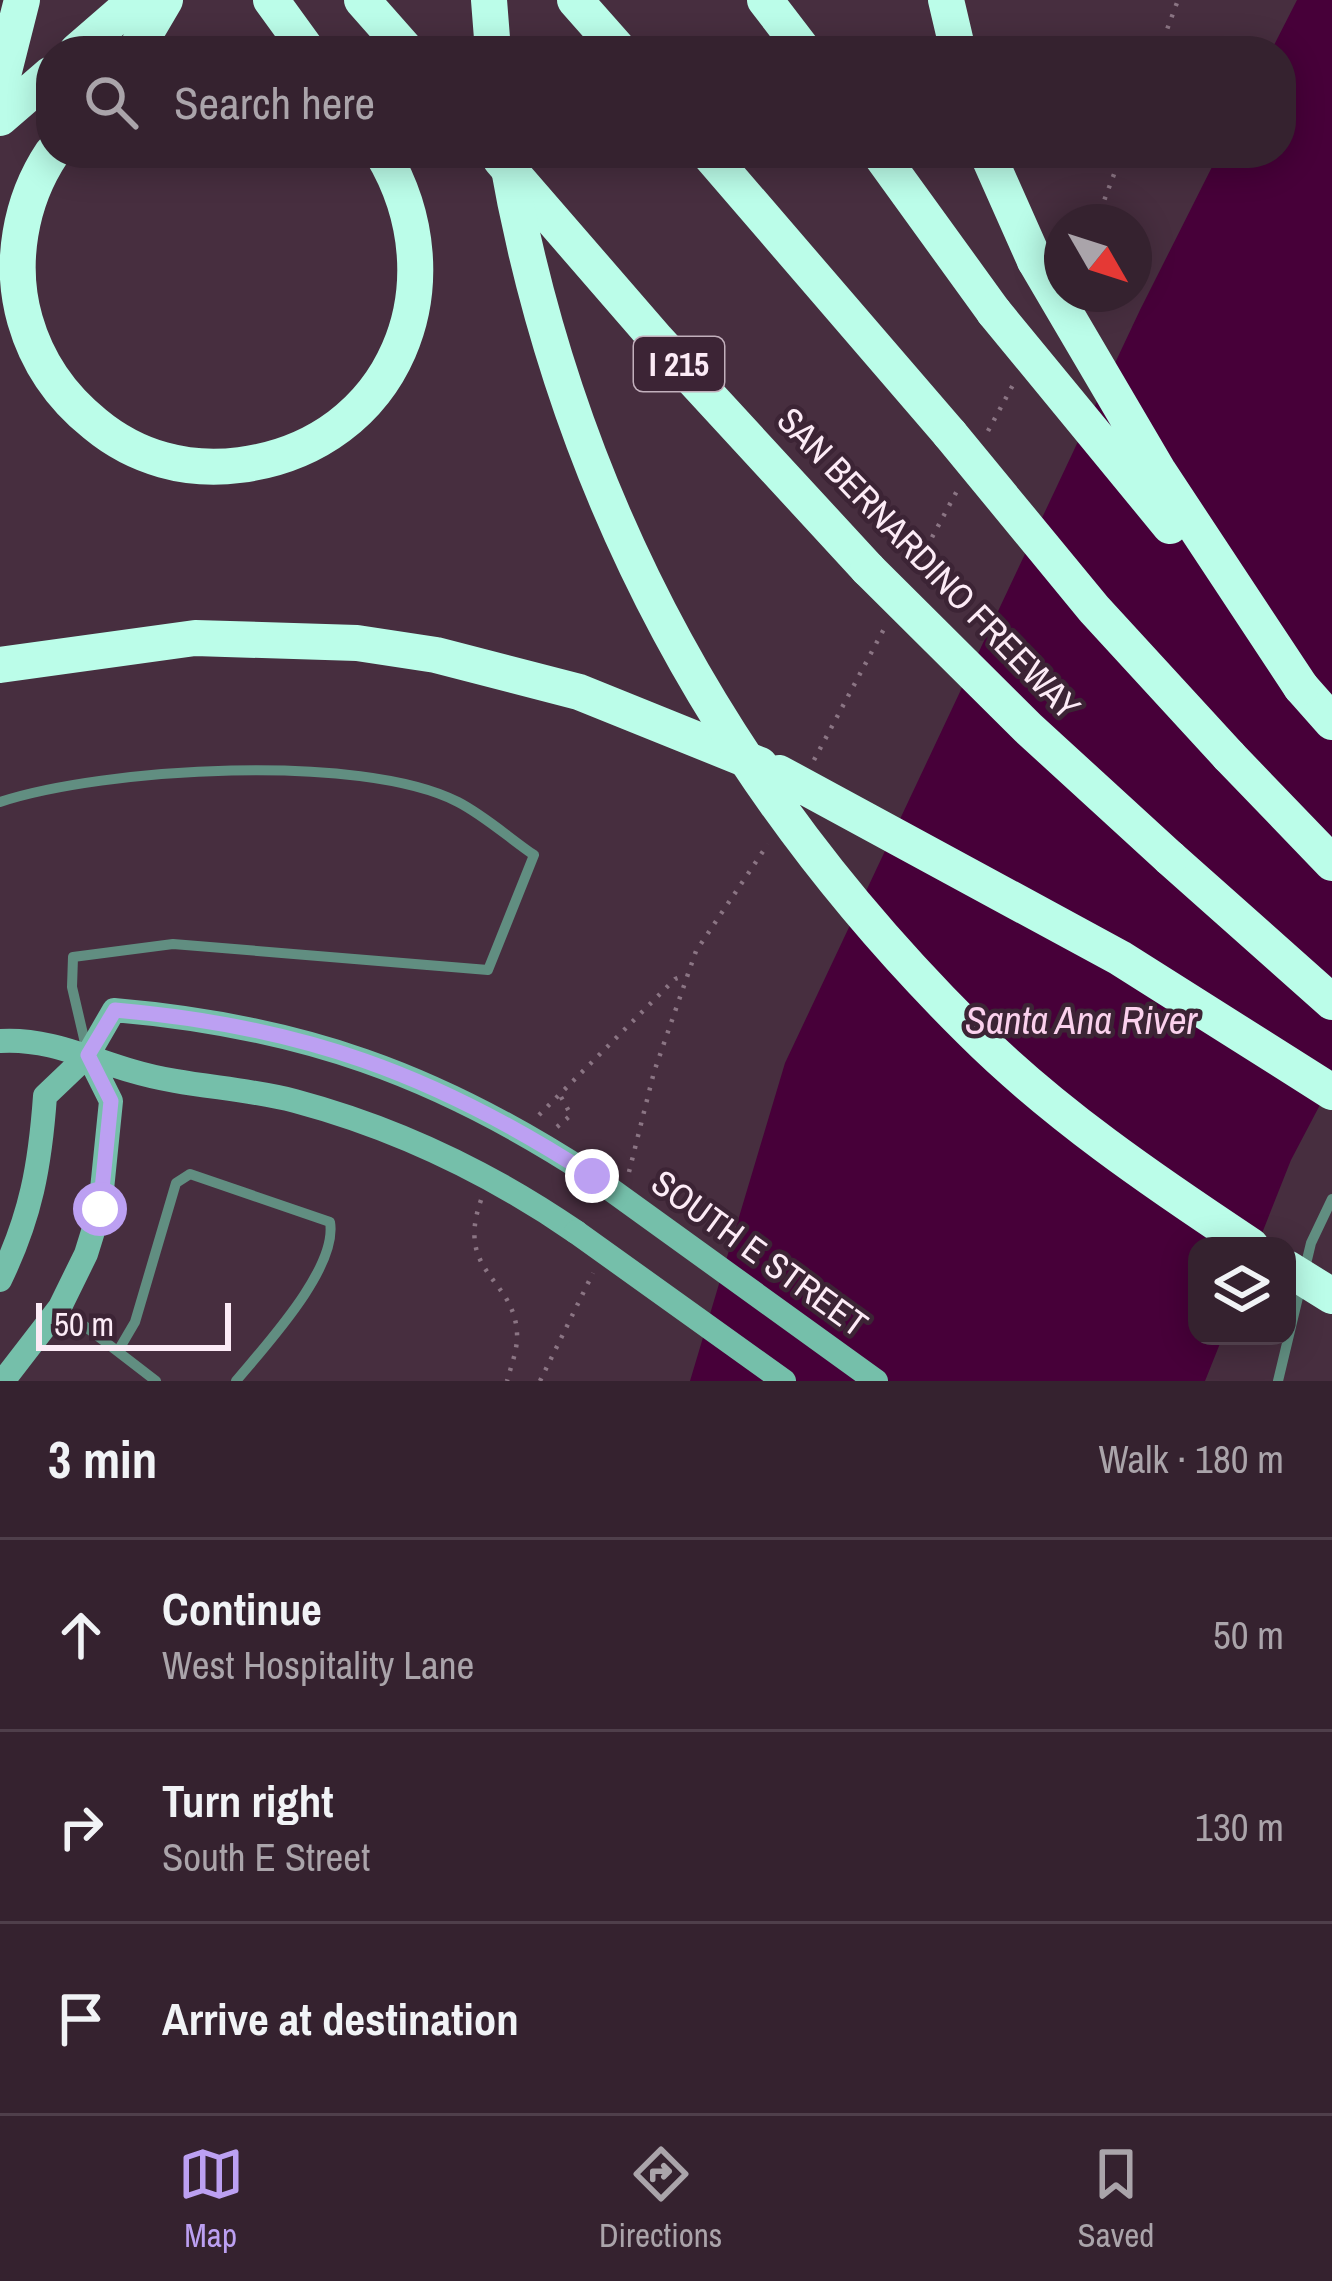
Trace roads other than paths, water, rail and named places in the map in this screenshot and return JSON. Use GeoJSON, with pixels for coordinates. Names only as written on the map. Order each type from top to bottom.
{"type":"FeatureCollection","features":[{"type":"Feature","properties":{"kind":"highway"},"geometry":{"type":"LineString","coordinates":[[0,87],[22,0]]}},
{"type":"Feature","properties":{"kind":"highway"},"geometry":{"type":"LineString","coordinates":[[94,36],[136,0]]}},
{"type":"Feature","properties":{"kind":"highway"},"geometry":{"type":"LineString","coordinates":[[144,36],[165,0]]}},
{"type":"Feature","properties":{"kind":"highway"},"geometry":{"type":"LineString","coordinates":[[362,0],[393,36]]}},
{"type":"Feature","properties":{"kind":"highway"},"geometry":{"type":"LineString","coordinates":[[489,0],[492,36]]}},
{"type":"Feature","properties":{"kind":"highway"},"geometry":{"type":"LineString","coordinates":[[575,0],[607,36]]}},
{"type":"Feature","properties":{"kind":"highway"},"geometry":{"type":"LineString","coordinates":[[765,0],[792,36]]}},
{"type":"Feature","properties":{"kind":"highway"},"geometry":{"type":"LineString","coordinates":[[946,0],[954,36]]}},
{"type":"Feature","properties":{"kind":"highway"},"geometry":{"type":"LineString","coordinates":[[273,2],[297,36]]}},
{"type":"Feature","properties":{"kind":"highway"},"geometry":{"type":"LineString","coordinates":[[0,118],[36,87]]}},
{"type":"Feature","properties":{"kind":"highway"},"geometry":{"type":"LineString","coordinates":[[45,168],[23,215],[18,259],[20,304],[32,344],[50,377],[75,408],[139,452],[173,464],[219,468],[267,461],[313,443],[348,418],[380,386],[402,346],[414,303],[417,252],[407,203],[390,168]]}},
{"type":"Feature","properties":{"kind":"highway","name":"SAN BERNARDINO FREEWAY"},"geometry":{"type":"LineString","coordinates":[[508,168],[657,340],[868,569],[1028,728],[1332,1002]]}},
{"type":"Feature","properties":{"kind":"highway"},"geometry":{"type":"LineString","coordinates":[[509,168],[538,300],[597,478],[632,561],[716,715],[762,787],[868,924],[972,1033],[1064,1113],[1237,1237]]}},
{"type":"Feature","properties":{"kind":"highway"},"geometry":{"type":"LineString","coordinates":[[721,168],[1094,610],[1332,863]]}},
{"type":"Feature","properties":{"kind":"highway"},"geometry":{"type":"LineString","coordinates":[[890,168],[994,312],[1332,722]]}},
{"type":"Feature","properties":{"kind":"highway"},"geometry":{"type":"LineString","coordinates":[[994,168],[1035,261],[1159,472],[1301,687]]}},
{"type":"Feature","properties":{"kind":"highway"},"geometry":{"type":"LineString","coordinates":[[0,665],[195,638],[356,643],[436,655],[579,692],[779,773],[950,863],[1120,958],[1332,1092]]}},
{"type":"Feature","properties":{"kind":"highway"},"geometry":{"type":"LineString","coordinates":[[1296,1274],[1332,1296]]}},
{"type":"Feature","properties":{"kind":"main road","name":"SOUTH E STREET"},"geometry":{"type":"LineString","coordinates":[[88,1055],[115,1010],[188,1016],[288,1035],[362,1057],[452,1094],[592,1176],[876,1381]]}},
{"type":"Feature","properties":{"kind":"main road"},"geometry":{"type":"LineString","coordinates":[[0,1041],[30,1039],[136,1072],[295,1101],[424,1146],[490,1178],[576,1232],[784,1381]]}},
{"type":"Feature","properties":{"kind":"main road"},"geometry":{"type":"LineString","coordinates":[[0,1280],[33,1200],[45,1096],[88,1055]]}},
{"type":"Feature","properties":{"kind":"main road"},"geometry":{"type":"LineString","coordinates":[[3,1381],[60,1307],[86,1254],[100,1209],[111,1101],[88,1055]]}},
{"type":"Feature","properties":{"kind":"lane"},"geometry":{"type":"LineString","coordinates":[[0,802],[165,772],[297,772],[392,779],[458,802],[534,855],[488,970],[173,944],[73,957],[72,987],[88,1055]]}},
{"type":"Feature","properties":{"kind":"lane"},"geometry":{"type":"LineString","coordinates":[[118,1351],[135,1322],[176,1183],[190,1174],[330,1222],[333,1238],[297,1309],[236,1381]]}},
{"type":"Feature","properties":{"kind":"lane"},"geometry":{"type":"LineString","coordinates":[[1278,1381],[1311,1244],[1332,1199]]}},
{"type":"Feature","properties":{"kind":"lane"},"geometry":{"type":"LineString","coordinates":[[60,1307],[156,1381]]}},
{"type":"Feature","properties":{"kind":"water","name":"Santa Ana River"},"geometry":{"type":"Polygon","coordinates":[[[1297,0],[1332,0],[1332,1082],[1291,1160],[1261,1237],[1188,1237],[1188,1345],[1219,1345],[1205,1381],[690,1381],[785,1063],[1139,312],[1152,312],[1152,286],[1211,168],[1296,168],[1296,36],[1279,36],[1297,0]]]}}]}
